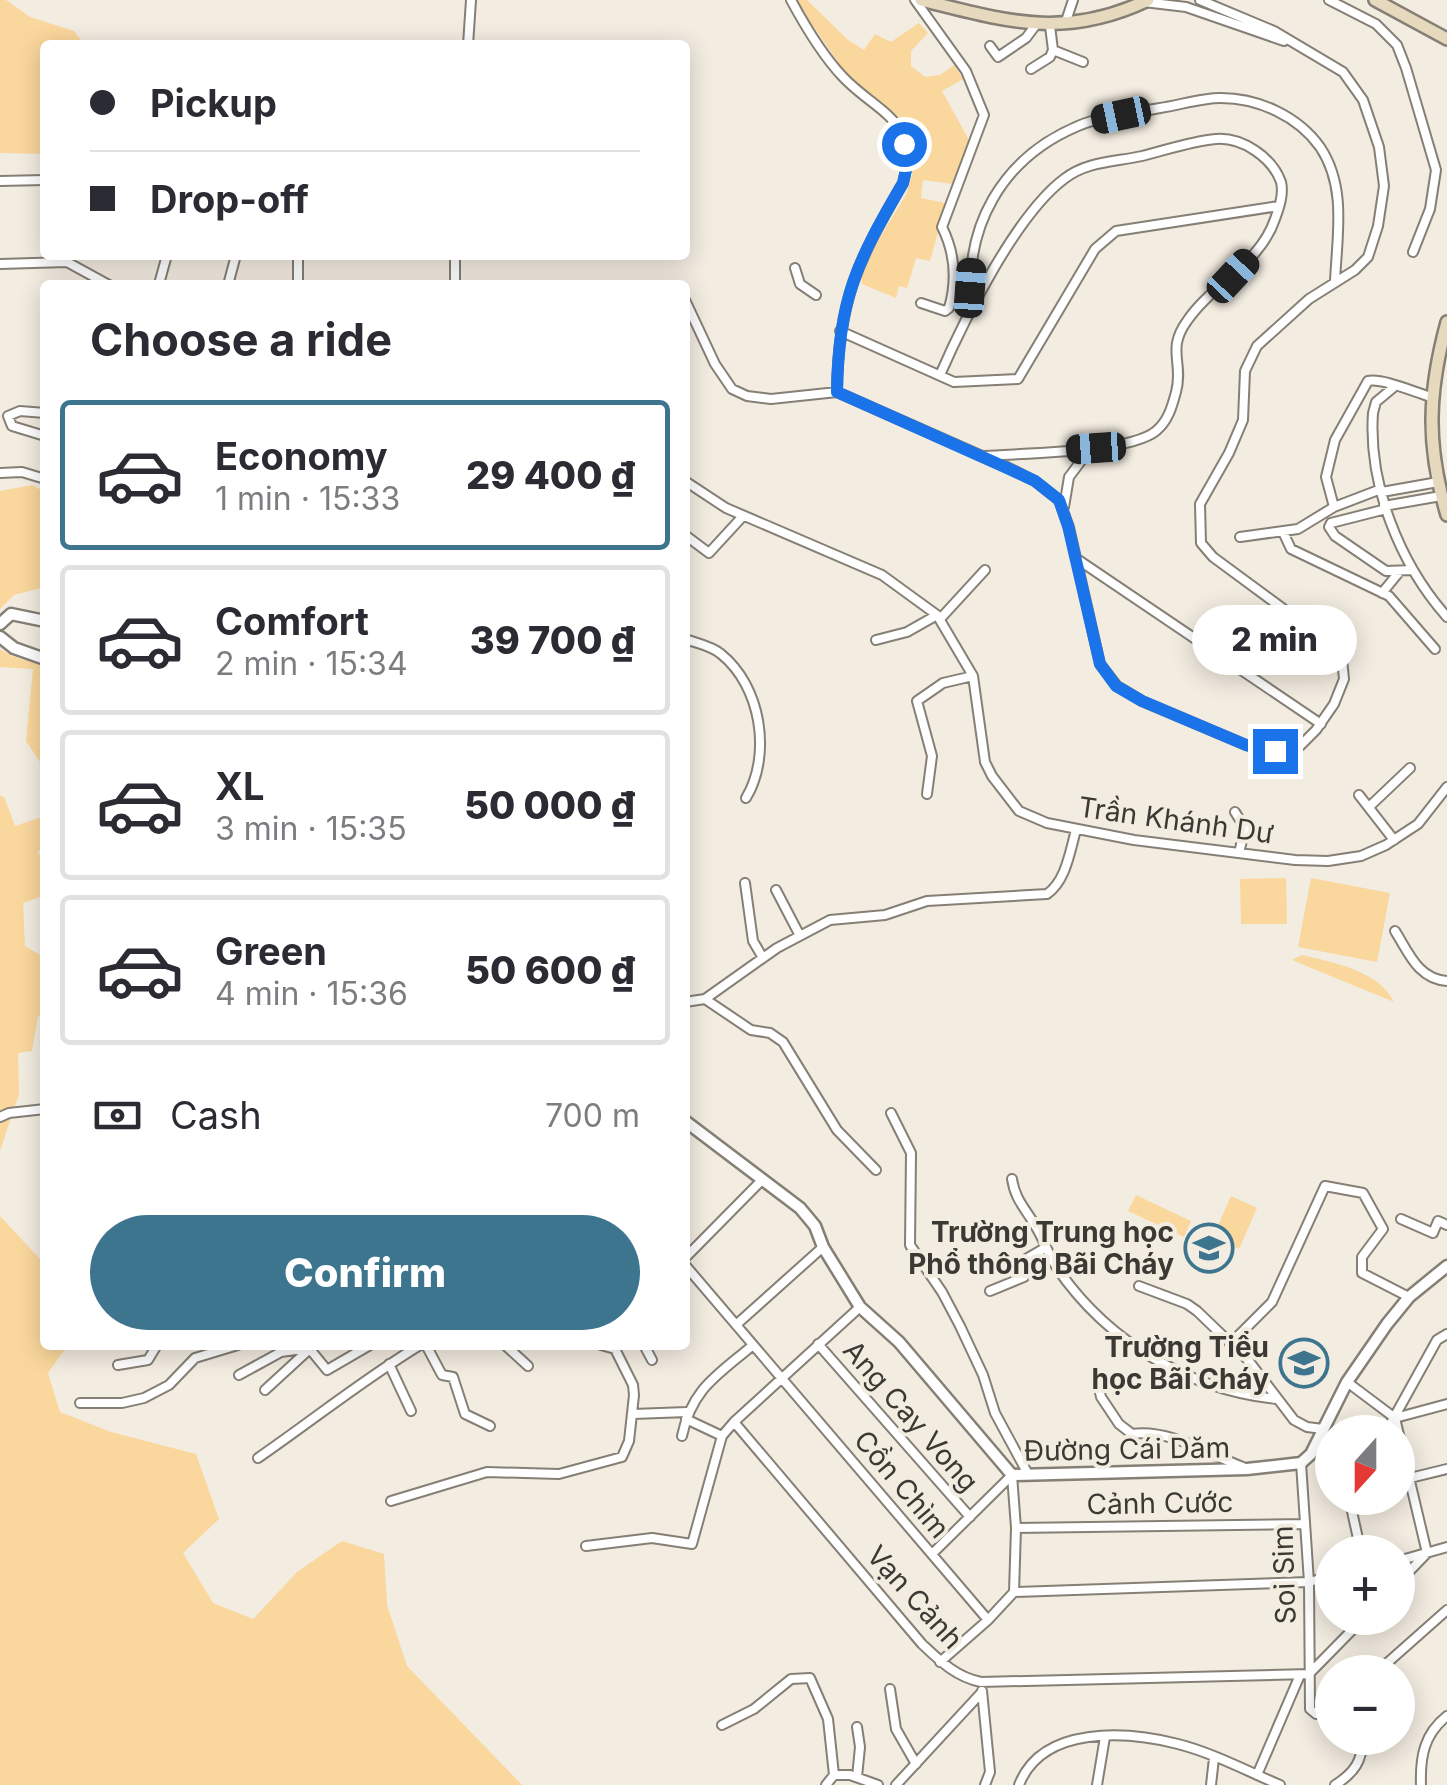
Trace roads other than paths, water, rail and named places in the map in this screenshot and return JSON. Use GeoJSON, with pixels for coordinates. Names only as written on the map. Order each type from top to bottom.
{"type":"FeatureCollection","features":[{"type":"Feature","properties":{"kind":"main road"},"geometry":{"type":"LineString","coordinates":[[918,0],[953,4],[1035,26],[1086,22],[1146,1]]}},
{"type":"Feature","properties":{"kind":"main road"},"geometry":{"type":"LineString","coordinates":[[1376,0],[1447,38]]}},
{"type":"Feature","properties":{"kind":"main road"},"geometry":{"type":"LineString","coordinates":[[1447,322],[1430,419],[1447,515]]}},
{"type":"Feature","properties":{"kind":"street"},"geometry":{"type":"LineString","coordinates":[[468,40],[471,0]]}},
{"type":"Feature","properties":{"kind":"street"},"geometry":{"type":"LineString","coordinates":[[791,0],[844,78],[896,121],[904,144],[903,183],[861,258],[847,294],[840,331],[837,392]]}},
{"type":"Feature","properties":{"kind":"street"},"geometry":{"type":"LineString","coordinates":[[918,0],[966,70],[984,115],[942,228],[951,246],[955,288],[949,308],[945,311],[922,303]]}},
{"type":"Feature","properties":{"kind":"street"},"geometry":{"type":"LineString","coordinates":[[1065,24],[1073,0]]}},
{"type":"Feature","properties":{"kind":"street"},"geometry":{"type":"LineString","coordinates":[[690,311],[715,364],[732,389],[747,396],[772,398],[837,392],[1035,481],[1059,500],[1100,664],[1116,686],[1246,745],[1275,751],[1300,746],[1334,704],[1344,679],[1342,658],[1335,647],[1201,544],[1200,504],[1229,454],[1242,420],[1244,371],[1257,346],[1309,299],[1356,270],[1368,256],[1378,226],[1384,186],[1378,148],[1363,100],[1344,72],[1274,30],[1200,0]]}},
{"type":"Feature","properties":{"kind":"street"},"geometry":{"type":"LineString","coordinates":[[1329,0],[1376,24],[1396,45],[1406,68],[1436,170],[1430,209],[1412,252]]}},
{"type":"Feature","properties":{"kind":"street"},"geometry":{"type":"LineString","coordinates":[[1146,1],[1186,8],[1310,50]]}},
{"type":"Feature","properties":{"kind":"street"},"geometry":{"type":"LineString","coordinates":[[990,46],[998,57],[1026,38],[1035,26]]}},
{"type":"Feature","properties":{"kind":"street"},"geometry":{"type":"LineString","coordinates":[[1030,69],[1050,57],[1054,50],[1050,26]]}},
{"type":"Feature","properties":{"kind":"street"},"geometry":{"type":"LineString","coordinates":[[1054,50],[1083,62]]}},
{"type":"Feature","properties":{"kind":"street"},"geometry":{"type":"LineString","coordinates":[[972,308],[973,246],[983,217],[1005,179],[1029,153],[1082,124],[1220,98],[1280,112],[1320,147],[1332,171],[1339,199],[1335,281]]}},
{"type":"Feature","properties":{"kind":"street"},"geometry":{"type":"LineString","coordinates":[[940,376],[972,308],[1026,219],[1048,191],[1068,175],[1091,164],[1218,138],[1238,141],[1258,152],[1271,166],[1281,183],[1274,224],[1262,245],[1192,312],[1176,336],[1179,382],[1166,422],[1153,435],[1087,450],[1069,477],[1063,512]]}},
{"type":"Feature","properties":{"kind":"street"},"geometry":{"type":"LineString","coordinates":[[0,181],[40,180]]}},
{"type":"Feature","properties":{"kind":"street"},"geometry":{"type":"LineString","coordinates":[[840,331],[940,376],[967,383],[1018,379],[1096,249],[1116,232],[1279,206]]}},
{"type":"Feature","properties":{"kind":"street"},"geometry":{"type":"LineString","coordinates":[[0,264],[67,262],[100,280]]}},
{"type":"Feature","properties":{"kind":"street"},"geometry":{"type":"LineString","coordinates":[[796,268],[800,284],[816,295]]}},
{"type":"Feature","properties":{"kind":"street"},"geometry":{"type":"LineString","coordinates":[[1347,519],[1326,477],[1334,440],[1368,381],[1378,379],[1431,397]]}},
{"type":"Feature","properties":{"kind":"street"},"geometry":{"type":"LineString","coordinates":[[1394,387],[1376,402],[1373,412],[1385,508],[1412,570],[1447,617]]}},
{"type":"Feature","properties":{"kind":"street"},"geometry":{"type":"LineString","coordinates":[[40,413],[20,410],[8,416],[12,426],[40,434]]}},
{"type":"Feature","properties":{"kind":"street"},"geometry":{"type":"LineString","coordinates":[[981,456],[1096,448]]}},
{"type":"Feature","properties":{"kind":"street"},"geometry":{"type":"LineString","coordinates":[[0,473],[22,472],[40,477]]}},
{"type":"Feature","properties":{"kind":"street","name":"Trần Khánh Dư"},"geometry":{"type":"LineString","coordinates":[[690,485],[743,516],[882,574],[938,617],[973,676],[985,762],[1019,811],[1076,830],[1328,861],[1360,856],[1394,840],[1418,824],[1447,787]]}},
{"type":"Feature","properties":{"kind":"street"},"geometry":{"type":"LineString","coordinates":[[1240,537],[1283,532],[1382,491],[1441,490]]}},
{"type":"Feature","properties":{"kind":"street"},"geometry":{"type":"LineString","coordinates":[[1310,522],[1324,531],[1331,523],[1441,490]]}},
{"type":"Feature","properties":{"kind":"street"},"geometry":{"type":"LineString","coordinates":[[690,538],[709,553],[743,516]]}},
{"type":"Feature","properties":{"kind":"street"},"geometry":{"type":"LineString","coordinates":[[1329,527],[1335,536],[1381,568],[1391,572],[1412,570]]}},
{"type":"Feature","properties":{"kind":"street"},"geometry":{"type":"LineString","coordinates":[[1283,532],[1291,549],[1390,596],[1435,649]]}},
{"type":"Feature","properties":{"kind":"street"},"geometry":{"type":"LineString","coordinates":[[1077,560],[1321,724]]}},
{"type":"Feature","properties":{"kind":"street"},"geometry":{"type":"LineString","coordinates":[[876,640],[907,632],[938,617],[985,570]]}},
{"type":"Feature","properties":{"kind":"street"},"geometry":{"type":"LineString","coordinates":[[1382,593],[1400,571]]}},
{"type":"Feature","properties":{"kind":"street"},"geometry":{"type":"LineString","coordinates":[[0,624],[11,614],[40,619]]}},
{"type":"Feature","properties":{"kind":"street"},"geometry":{"type":"LineString","coordinates":[[0,636],[14,648],[40,656]]}},
{"type":"Feature","properties":{"kind":"street"},"geometry":{"type":"LineString","coordinates":[[690,641],[719,651],[745,679],[760,721],[756,781],[746,798]]}},
{"type":"Feature","properties":{"kind":"street"},"geometry":{"type":"LineString","coordinates":[[927,794],[932,756],[917,701],[943,683],[973,676]]}},
{"type":"Feature","properties":{"kind":"street"},"geometry":{"type":"LineString","coordinates":[[1370,806],[1410,768]]}},
{"type":"Feature","properties":{"kind":"street"},"geometry":{"type":"LineString","coordinates":[[1359,794],[1394,840]]}},
{"type":"Feature","properties":{"kind":"street"},"geometry":{"type":"LineString","coordinates":[[1235,812],[1245,828],[1239,853]]}},
{"type":"Feature","properties":{"kind":"street"},"geometry":{"type":"LineString","coordinates":[[690,1001],[704,999],[799,934],[830,920],[885,915],[927,901],[1048,894],[1062,874],[1076,830]]}},
{"type":"Feature","properties":{"kind":"street"},"geometry":{"type":"LineString","coordinates":[[745,883],[753,941],[763,958]]}},
{"type":"Feature","properties":{"kind":"street"},"geometry":{"type":"LineString","coordinates":[[776,890],[799,934]]}},
{"type":"Feature","properties":{"kind":"street"},"geometry":{"type":"LineString","coordinates":[[1395,931],[1420,970],[1432,980],[1447,981]]}},
{"type":"Feature","properties":{"kind":"street"},"geometry":{"type":"LineString","coordinates":[[704,999],[752,1030],[770,1033],[784,1042],[836,1130],[876,1170]]}},
{"type":"Feature","properties":{"kind":"street"},"geometry":{"type":"LineString","coordinates":[[0,1117],[40,1110]]}},
{"type":"Feature","properties":{"kind":"street"},"geometry":{"type":"LineString","coordinates":[[891,1113],[911,1153],[910,1244],[960,1326],[983,1375],[995,1413],[1028,1474]]}},
{"type":"Feature","properties":{"kind":"street","name":"Đường Cái Dăm"},"geometry":{"type":"LineString","coordinates":[[690,1124],[800,1208],[815,1226],[823,1247],[860,1307],[899,1342],[1012,1475],[1301,1464]]}},
{"type":"Feature","properties":{"kind":"street"},"geometry":{"type":"LineString","coordinates":[[1012,1179],[1015,1198],[1090,1310],[1180,1374],[1277,1398]]}},
{"type":"Feature","properties":{"kind":"street"},"geometry":{"type":"LineString","coordinates":[[690,1257],[761,1181]]}},
{"type":"Feature","properties":{"kind":"street"},"geometry":{"type":"LineString","coordinates":[[1230,1344],[1272,1302],[1325,1186],[1363,1193],[1383,1229],[1362,1257],[1362,1273],[1409,1297]]}},
{"type":"Feature","properties":{"kind":"street"},"geometry":{"type":"LineString","coordinates":[[1402,1219],[1433,1233],[1438,1221],[1447,1225]]}},
{"type":"Feature","properties":{"kind":"street"},"geometry":{"type":"LineString","coordinates":[[737,1324],[823,1247]]}},
{"type":"Feature","properties":{"kind":"street"},"geometry":{"type":"LineString","coordinates":[[990,1291],[1024,1277],[1026,1259],[1045,1248]]}},
{"type":"Feature","properties":{"kind":"street"},"geometry":{"type":"LineString","coordinates":[[1330,1415],[1348,1382],[1409,1297],[1447,1266]]}},
{"type":"Feature","properties":{"kind":"street","name":"Cồn Chìm"},"geometry":{"type":"LineString","coordinates":[[690,1268],[988,1620]]}},
{"type":"Feature","properties":{"kind":"street"},"geometry":{"type":"LineString","coordinates":[[1139,1286],[1187,1304],[1248,1360],[1294,1420],[1315,1428]]}},
{"type":"Feature","properties":{"kind":"street"},"geometry":{"type":"LineString","coordinates":[[586,1546],[652,1538],[692,1544],[722,1436],[781,1376],[860,1307]]}},
{"type":"Feature","properties":{"kind":"street"},"geometry":{"type":"LineString","coordinates":[[1397,1415],[1437,1340],[1447,1334]]}},
{"type":"Feature","properties":{"kind":"street","name":"Ang Cay Vong"},"geometry":{"type":"LineString","coordinates":[[818,1344],[970,1517]]}},
{"type":"Feature","properties":{"kind":"street"},"geometry":{"type":"LineString","coordinates":[[682,1436],[686,1416],[709,1380],[752,1345]]}},
{"type":"Feature","properties":{"kind":"street"},"geometry":{"type":"LineString","coordinates":[[118,1365],[148,1360],[154,1350]]}},
{"type":"Feature","properties":{"kind":"street"},"geometry":{"type":"LineString","coordinates":[[80,1403],[122,1403],[144,1398],[169,1386],[195,1358],[221,1350]]}},
{"type":"Feature","properties":{"kind":"street"},"geometry":{"type":"LineString","coordinates":[[240,1374],[281,1352],[293,1350]]}},
{"type":"Feature","properties":{"kind":"street"},"geometry":{"type":"LineString","coordinates":[[265,1390],[309,1350]]}},
{"type":"Feature","properties":{"kind":"street"},"geometry":{"type":"LineString","coordinates":[[314,1350],[327,1370],[361,1350]]}},
{"type":"Feature","properties":{"kind":"street"},"geometry":{"type":"LineString","coordinates":[[258,1458],[414,1350]]}},
{"type":"Feature","properties":{"kind":"street"},"geometry":{"type":"LineString","coordinates":[[426,1350],[442,1375],[453,1377],[465,1414],[490,1426]]}},
{"type":"Feature","properties":{"kind":"street"},"geometry":{"type":"LineString","coordinates":[[510,1350],[528,1366]]}},
{"type":"Feature","properties":{"kind":"street"},"geometry":{"type":"LineString","coordinates":[[391,1501],[487,1472],[560,1474],[622,1457],[629,1441],[633,1386],[615,1350]]}},
{"type":"Feature","properties":{"kind":"street"},"geometry":{"type":"LineString","coordinates":[[647,1350],[652,1360]]}},
{"type":"Feature","properties":{"kind":"street"},"geometry":{"type":"LineString","coordinates":[[390,1364],[411,1411]]}},
{"type":"Feature","properties":{"kind":"street"},"geometry":{"type":"LineString","coordinates":[[1096,1375],[1101,1397],[1119,1424],[1132,1434],[1148,1432],[1175,1440],[1248,1469]]}},
{"type":"Feature","properties":{"kind":"street"},"geometry":{"type":"LineString","coordinates":[[1348,1382],[1391,1415]]}},
{"type":"Feature","properties":{"kind":"street"},"geometry":{"type":"LineString","coordinates":[[1406,1415],[1447,1404]]}},
{"type":"Feature","properties":{"kind":"street"},"geometry":{"type":"LineString","coordinates":[[633,1414],[686,1416],[722,1436]]}},
{"type":"Feature","properties":{"kind":"street","name":"Vạn Cảnh"},"geometry":{"type":"LineString","coordinates":[[734,1422],[940,1662],[981,1687],[1304,1675]]}},
{"type":"Feature","properties":{"kind":"street"},"geometry":{"type":"LineString","coordinates":[[1301,1464],[1315,1445]]}},
{"type":"Feature","properties":{"kind":"street","name":"Soi Sim"},"geometry":{"type":"LineString","coordinates":[[1301,1464],[1308,1582],[1304,1675]]}},
{"type":"Feature","properties":{"kind":"street"},"geometry":{"type":"LineString","coordinates":[[1415,1477],[1447,1470]]}},
{"type":"Feature","properties":{"kind":"street"},"geometry":{"type":"LineString","coordinates":[[932,1554],[1012,1475]]}},
{"type":"Feature","properties":{"kind":"street"},"geometry":{"type":"LineString","coordinates":[[940,1662],[1014,1592],[1016,1528],[1012,1475]]}},
{"type":"Feature","properties":{"kind":"street"},"geometry":{"type":"LineString","coordinates":[[1415,1501],[1426,1553]]}},
{"type":"Feature","properties":{"kind":"street","name":"Cảnh Cước"},"geometry":{"type":"LineString","coordinates":[[1016,1528],[1305,1524]]}},
{"type":"Feature","properties":{"kind":"street"},"geometry":{"type":"LineString","coordinates":[[1415,1556],[1447,1547]]}},
{"type":"Feature","properties":{"kind":"street"},"geometry":{"type":"LineString","coordinates":[[1415,1565],[1426,1553]]}},
{"type":"Feature","properties":{"kind":"street"},"geometry":{"type":"LineString","coordinates":[[1014,1592],[1315,1580]]}},
{"type":"Feature","properties":{"kind":"street"},"geometry":{"type":"LineString","coordinates":[[1396,1655],[1447,1610]]}},
{"type":"Feature","properties":{"kind":"street"},"geometry":{"type":"LineString","coordinates":[[1256,1775],[1304,1675],[1346,1635]]}},
{"type":"Feature","properties":{"kind":"street"},"geometry":{"type":"LineString","coordinates":[[1304,1675],[1315,1712]]}},
{"type":"Feature","properties":{"kind":"street"},"geometry":{"type":"LineString","coordinates":[[722,1725],[754,1708],[791,1680],[810,1678],[828,1719],[834,1775],[826,1785]]}},
{"type":"Feature","properties":{"kind":"street"},"geometry":{"type":"LineString","coordinates":[[896,1785],[981,1687]]}},
{"type":"Feature","properties":{"kind":"street"},"geometry":{"type":"LineString","coordinates":[[981,1687],[990,1772],[985,1785]]}},
{"type":"Feature","properties":{"kind":"street"},"geometry":{"type":"LineString","coordinates":[[890,1689],[896,1728],[916,1764]]}},
{"type":"Feature","properties":{"kind":"street"},"geometry":{"type":"LineString","coordinates":[[1421,1785],[1425,1744],[1436,1725],[1447,1716]]}},
{"type":"Feature","properties":{"kind":"street"},"geometry":{"type":"LineString","coordinates":[[857,1726],[857,1778]]}},
{"type":"Feature","properties":{"kind":"street"},"geometry":{"type":"LineString","coordinates":[[1019,1785],[1024,1770],[1064,1742],[1105,1737],[1180,1744],[1280,1785]]}},
{"type":"Feature","properties":{"kind":"street"},"geometry":{"type":"LineString","coordinates":[[1097,1785],[1105,1737]]}},
{"type":"Feature","properties":{"kind":"street"},"geometry":{"type":"LineString","coordinates":[[1335,1785],[1355,1770],[1361,1755]]}},
{"type":"Feature","properties":{"kind":"street"},"geometry":{"type":"LineString","coordinates":[[1211,1785],[1214,1758]]}},
{"type":"Feature","properties":{"kind":"street"},"geometry":{"type":"LineString","coordinates":[[834,1775],[871,1784]]}},
{"type":"Feature","properties":{"kind":"place","name":"Trường Trung học Phổ thông Bãi Cháy"},"geometry":{"type":"Point","coordinates":[1209,1248]}},
{"type":"Feature","properties":{"kind":"place","name":"Trường Tiểu học Bãi Cháy"},"geometry":{"type":"Point","coordinates":[1304,1363]}}]}
